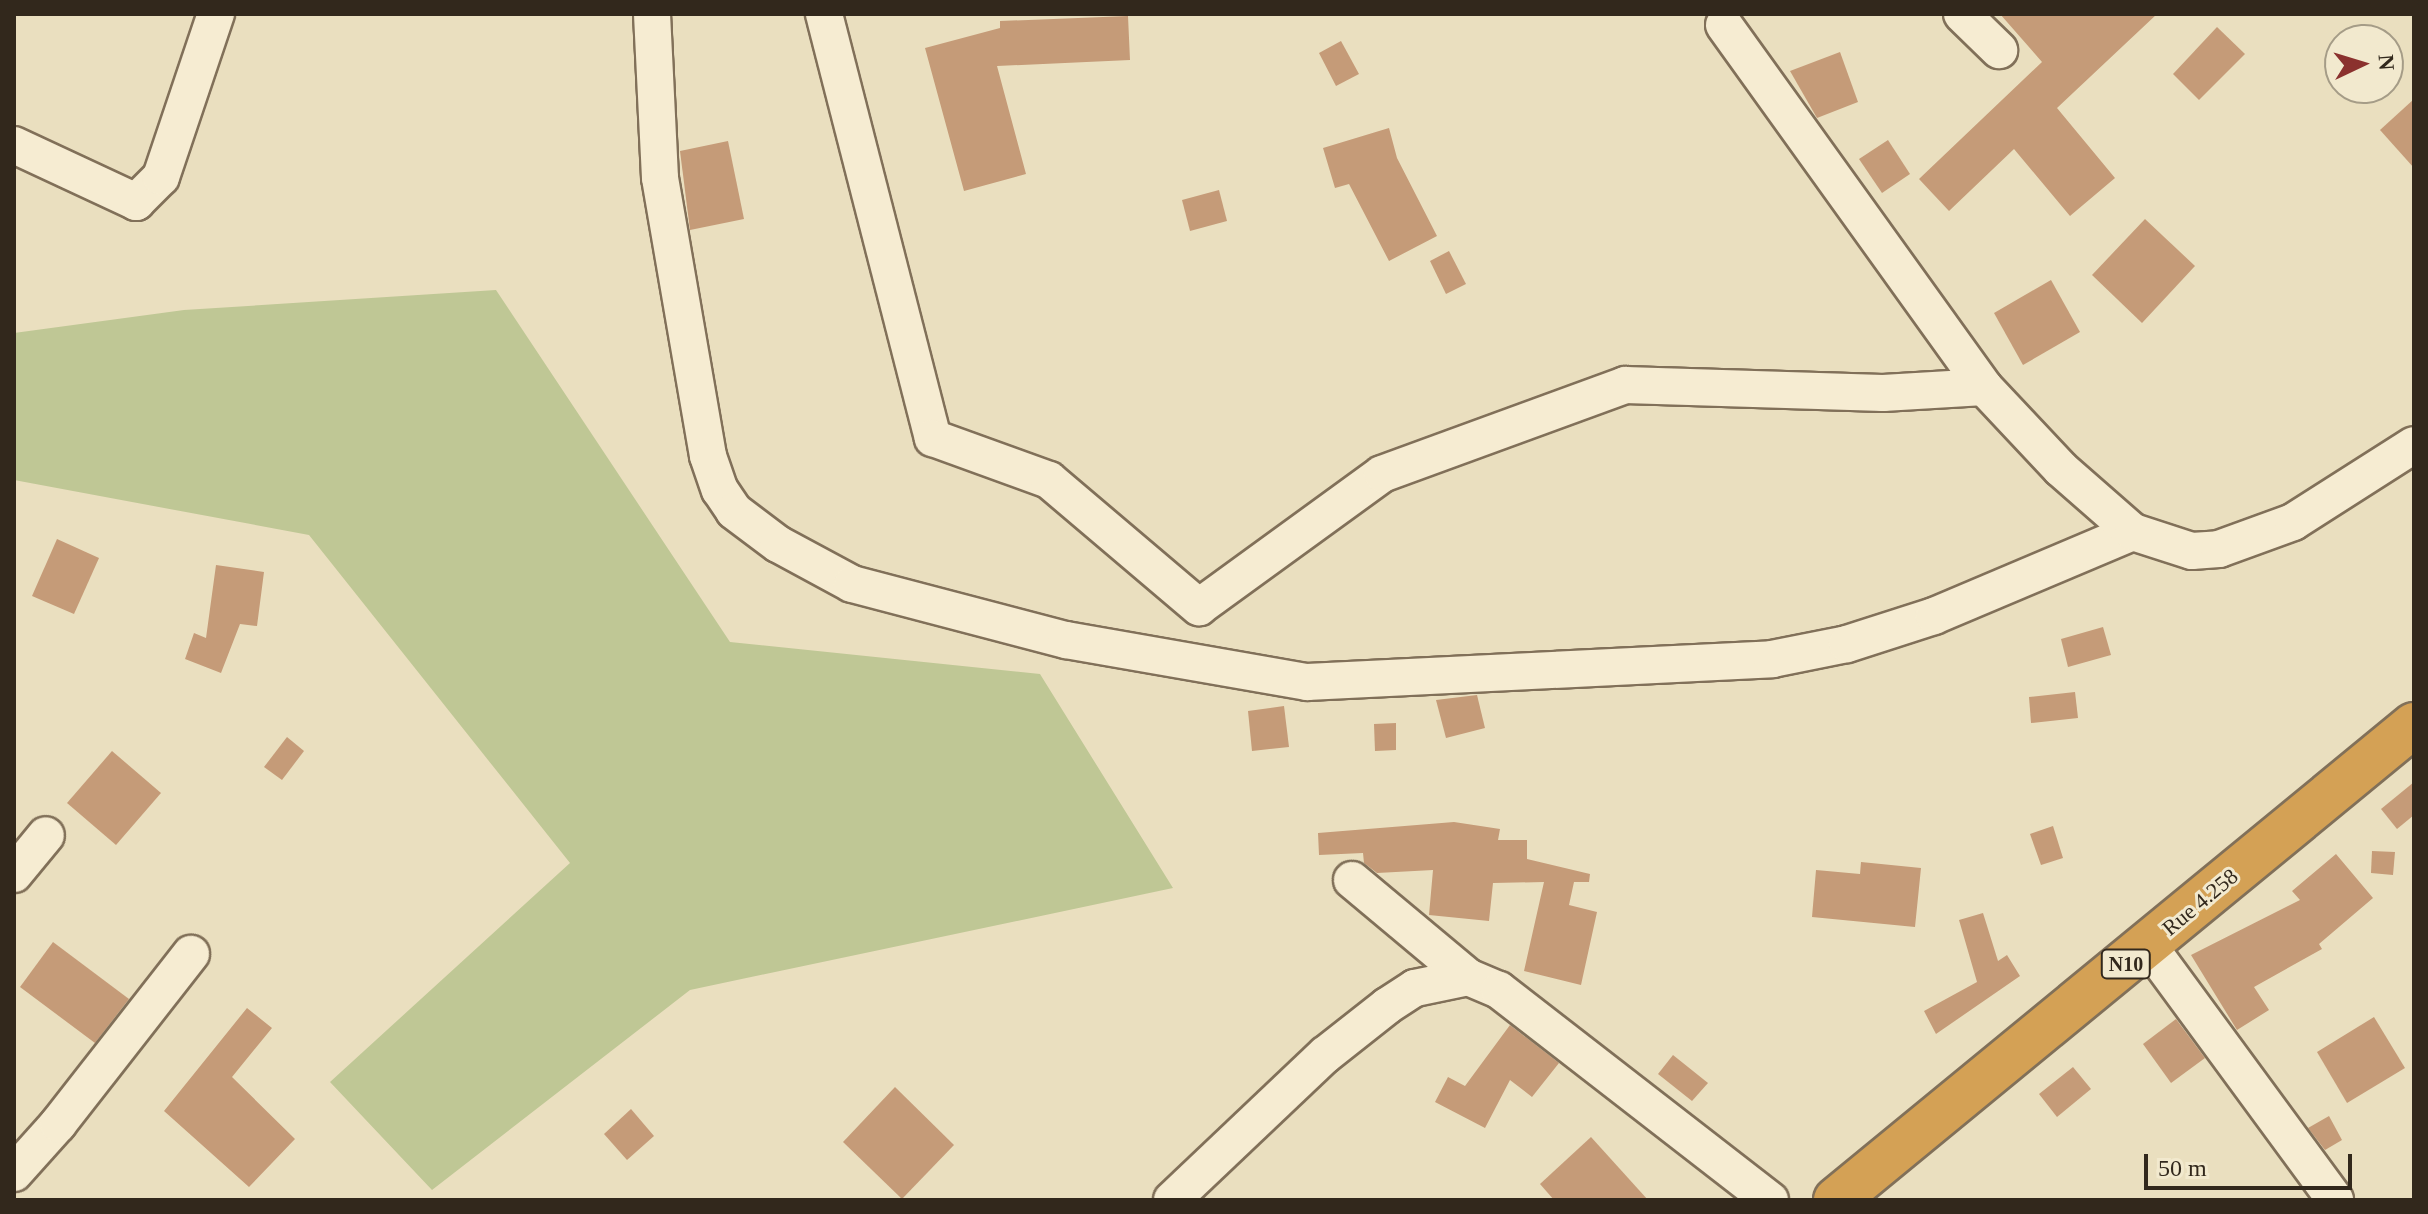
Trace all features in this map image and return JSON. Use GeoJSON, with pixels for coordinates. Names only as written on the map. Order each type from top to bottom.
{"type":"FeatureCollection","features":[{"type":"Feature","properties":{"kind":"highway","name":"Rue 4.258"},"geometry":{"type":"LineString","coordinates":[[1836,1200],[2414,725]]}},
{"type":"Feature","properties":{"kind":"street"},"geometry":{"type":"LineString","coordinates":[[14,145],[136,202],[161,177],[216,14]]}},
{"type":"Feature","properties":{"kind":"street"},"geometry":{"type":"LineString","coordinates":[[652,14],[660,178],[708,456],[720,490],[734,511],[778,544],[852,584],[1066,640],[1307,682],[1772,659],[1847,644],[1934,616],[2133,532]]}},
{"type":"Feature","properties":{"kind":"street"},"geometry":{"type":"LineString","coordinates":[[824,14],[933,438],[1049,480],[1199,607],[1382,474],[1625,385],[1883,393],[1984,387]]}},
{"type":"Feature","properties":{"kind":"street"},"geometry":{"type":"LineString","coordinates":[[1962,14],[1999,50]]}},
{"type":"Feature","properties":{"kind":"street"},"geometry":{"type":"LineString","coordinates":[[1724,25],[1984,387],[2061,469],[2133,532],[2192,551],[2219,549],[2293,522],[2414,445]]}},
{"type":"Feature","properties":{"kind":"street"},"geometry":{"type":"LineString","coordinates":[[14,874],[46,835]]}},
{"type":"Feature","properties":{"kind":"street"},"geometry":{"type":"LineString","coordinates":[[1352,880],[1468,977],[1499,990],[1770,1200]]}},
{"type":"Feature","properties":{"kind":"street"},"geometry":{"type":"LineString","coordinates":[[2148,945],[2335,1200]]}},
{"type":"Feature","properties":{"kind":"street"},"geometry":{"type":"LineString","coordinates":[[14,1173],[58,1124],[191,954]]}},
{"type":"Feature","properties":{"kind":"street"},"geometry":{"type":"LineString","coordinates":[[1172,1200],[1325,1055],[1387,1006],[1415,988],[1468,977]]}},
{"type":"Feature","properties":{"kind":"green space"},"geometry":{"type":"Polygon","coordinates":[[[496,290],[730,642],[1040,674],[1173,888],[690,990],[432,1190],[330,1082],[570,863],[309,535],[14,480],[14,333],[184,310],[496,290]]]}},
{"type":"Feature","properties":{"kind":"building"},"geometry":{"type":"Polygon","coordinates":[[[2000,14],[2157,14],[2057,108],[2115,178],[2070,216],[2014,149],[1949,211],[1919,179],[2042,62],[2000,14]]]}},
{"type":"Feature","properties":{"kind":"building"},"geometry":{"type":"Polygon","coordinates":[[[1128,16],[1130,60],[997,66],[1026,174],[964,191],[925,48],[1000,28],[1000,21],[1128,16]]]}},
{"type":"Feature","properties":{"kind":"building"},"geometry":{"type":"Polygon","coordinates":[[[2217,27],[2245,54],[2199,100],[2173,74],[2217,27]]]}},
{"type":"Feature","properties":{"kind":"building"},"geometry":{"type":"Polygon","coordinates":[[[1341,41],[1359,74],[1336,86],[1319,53],[1341,41]]]}},
{"type":"Feature","properties":{"kind":"building"},"geometry":{"type":"Polygon","coordinates":[[[1840,52],[1858,102],[1817,118],[1790,71],[1840,52]]]}},
{"type":"Feature","properties":{"kind":"building"},"geometry":{"type":"Polygon","coordinates":[[[2414,99],[2414,168],[2380,130],[2414,99]]]}},
{"type":"Feature","properties":{"kind":"building"},"geometry":{"type":"Polygon","coordinates":[[[1389,128],[1397,158],[1437,236],[1389,261],[1349,184],[1335,188],[1323,148],[1389,128]]]}},
{"type":"Feature","properties":{"kind":"building"},"geometry":{"type":"Polygon","coordinates":[[[1888,140],[1910,174],[1882,193],[1859,159],[1888,140]]]}},
{"type":"Feature","properties":{"kind":"building"},"geometry":{"type":"Polygon","coordinates":[[[728,141],[744,219],[690,230],[680,151],[728,141]]]}},
{"type":"Feature","properties":{"kind":"building"},"geometry":{"type":"Polygon","coordinates":[[[1219,190],[1227,221],[1190,231],[1182,200],[1219,190]]]}},
{"type":"Feature","properties":{"kind":"building"},"geometry":{"type":"Polygon","coordinates":[[[2145,219],[2195,266],[2142,323],[2092,275],[2145,219]]]}},
{"type":"Feature","properties":{"kind":"building"},"geometry":{"type":"Polygon","coordinates":[[[1449,251],[1466,284],[1446,294],[1430,261],[1449,251]]]}},
{"type":"Feature","properties":{"kind":"building"},"geometry":{"type":"Polygon","coordinates":[[[2051,280],[2080,332],[2023,365],[1994,313],[2051,280]]]}},
{"type":"Feature","properties":{"kind":"building"},"geometry":{"type":"Polygon","coordinates":[[[57,539],[99,558],[74,614],[32,596],[57,539]]]}},
{"type":"Feature","properties":{"kind":"building"},"geometry":{"type":"Polygon","coordinates":[[[216,565],[264,572],[257,626],[240,624],[221,673],[185,659],[194,633],[206,638],[216,565]]]}},
{"type":"Feature","properties":{"kind":"building"},"geometry":{"type":"Polygon","coordinates":[[[2103,627],[2111,655],[2068,667],[2061,639],[2103,627]]]}},
{"type":"Feature","properties":{"kind":"building"},"geometry":{"type":"Polygon","coordinates":[[[2075,692],[2078,718],[2031,723],[2029,697],[2075,692]]]}},
{"type":"Feature","properties":{"kind":"building"},"geometry":{"type":"Polygon","coordinates":[[[1477,695],[1485,728],[1446,738],[1436,700],[1477,695]]]}},
{"type":"Feature","properties":{"kind":"building"},"geometry":{"type":"Polygon","coordinates":[[[1284,706],[1289,747],[1252,751],[1248,711],[1284,706]]]}},
{"type":"Feature","properties":{"kind":"building"},"geometry":{"type":"Polygon","coordinates":[[[1396,723],[1396,750],[1375,751],[1374,724],[1396,723]]]}},
{"type":"Feature","properties":{"kind":"building"},"geometry":{"type":"Polygon","coordinates":[[[287,737],[304,751],[282,780],[264,767],[287,737]]]}},
{"type":"Feature","properties":{"kind":"building"},"geometry":{"type":"Polygon","coordinates":[[[112,751],[161,793],[116,845],[67,803],[112,751]]]}},
{"type":"Feature","properties":{"kind":"building"},"geometry":{"type":"Polygon","coordinates":[[[2414,782],[2414,815],[2397,829],[2381,809],[2414,782]]]}},
{"type":"Feature","properties":{"kind":"building"},"geometry":{"type":"Polygon","coordinates":[[[1454,822],[1500,829],[1498,840],[1527,840],[1527,859],[1590,874],[1589,882],[1574,882],[1569,905],[1597,912],[1581,985],[1524,971],[1544,882],[1493,883],[1489,921],[1429,915],[1433,870],[1377,873],[1364,863],[1363,853],[1319,855],[1318,833],[1454,822]]]}},
{"type":"Feature","properties":{"kind":"building"},"geometry":{"type":"Polygon","coordinates":[[[2053,826],[2063,858],[2041,865],[2030,834],[2053,826]]]}},
{"type":"Feature","properties":{"kind":"building"},"geometry":{"type":"Polygon","coordinates":[[[2372,851],[2395,852],[2393,875],[2371,873],[2372,851]]]}},
{"type":"Feature","properties":{"kind":"building"},"geometry":{"type":"Polygon","coordinates":[[[2336,854],[2373,898],[2319,944],[2322,949],[2254,987],[2269,1010],[2237,1030],[2191,955],[2300,900],[2292,891],[2336,854]]]}},
{"type":"Feature","properties":{"kind":"building"},"geometry":{"type":"Polygon","coordinates":[[[1861,862],[1921,868],[1915,927],[1812,917],[1816,870],[1860,874],[1861,862]]]}},
{"type":"Feature","properties":{"kind":"building"},"geometry":{"type":"Polygon","coordinates":[[[1983,913],[1998,961],[2007,955],[2020,976],[1936,1034],[1924,1011],[1977,982],[1959,920],[1983,913]]]}},
{"type":"Feature","properties":{"kind":"building"},"geometry":{"type":"Polygon","coordinates":[[[53,942],[129,999],[95,1043],[20,987],[53,942]]]}},
{"type":"Feature","properties":{"kind":"building"},"geometry":{"type":"Polygon","coordinates":[[[247,1008],[272,1028],[232,1077],[295,1139],[249,1187],[164,1111],[247,1008]]]}},
{"type":"Feature","properties":{"kind":"building"},"geometry":{"type":"Polygon","coordinates":[[[2374,1017],[2405,1068],[2347,1103],[2317,1052],[2374,1017]]]}},
{"type":"Feature","properties":{"kind":"building"},"geometry":{"type":"Polygon","coordinates":[[[2176,1019],[2205,1058],[2171,1083],[2143,1044],[2176,1019]]]}},
{"type":"Feature","properties":{"kind":"building"},"geometry":{"type":"Polygon","coordinates":[[[1510,1025],[1559,1063],[1532,1097],[1510,1080],[1485,1128],[1435,1102],[1448,1077],[1465,1086],[1510,1025]]]}},
{"type":"Feature","properties":{"kind":"building"},"geometry":{"type":"Polygon","coordinates":[[[1673,1055],[1708,1083],[1692,1101],[1658,1074],[1673,1055]]]}},
{"type":"Feature","properties":{"kind":"building"},"geometry":{"type":"Polygon","coordinates":[[[2073,1067],[2091,1089],[2057,1117],[2039,1094],[2073,1067]]]}},
{"type":"Feature","properties":{"kind":"building"},"geometry":{"type":"Polygon","coordinates":[[[895,1087],[954,1145],[902,1199],[843,1142],[895,1087]]]}},
{"type":"Feature","properties":{"kind":"building"},"geometry":{"type":"Polygon","coordinates":[[[631,1109],[654,1136],[627,1160],[604,1134],[631,1109]]]}},
{"type":"Feature","properties":{"kind":"building"},"geometry":{"type":"Polygon","coordinates":[[[2329,1116],[2342,1140],[2325,1150],[2308,1128],[2329,1116]]]}},
{"type":"Feature","properties":{"kind":"building"},"geometry":{"type":"Polygon","coordinates":[[[1591,1137],[1648,1200],[1554,1200],[1540,1184],[1591,1137]]]}}]}
